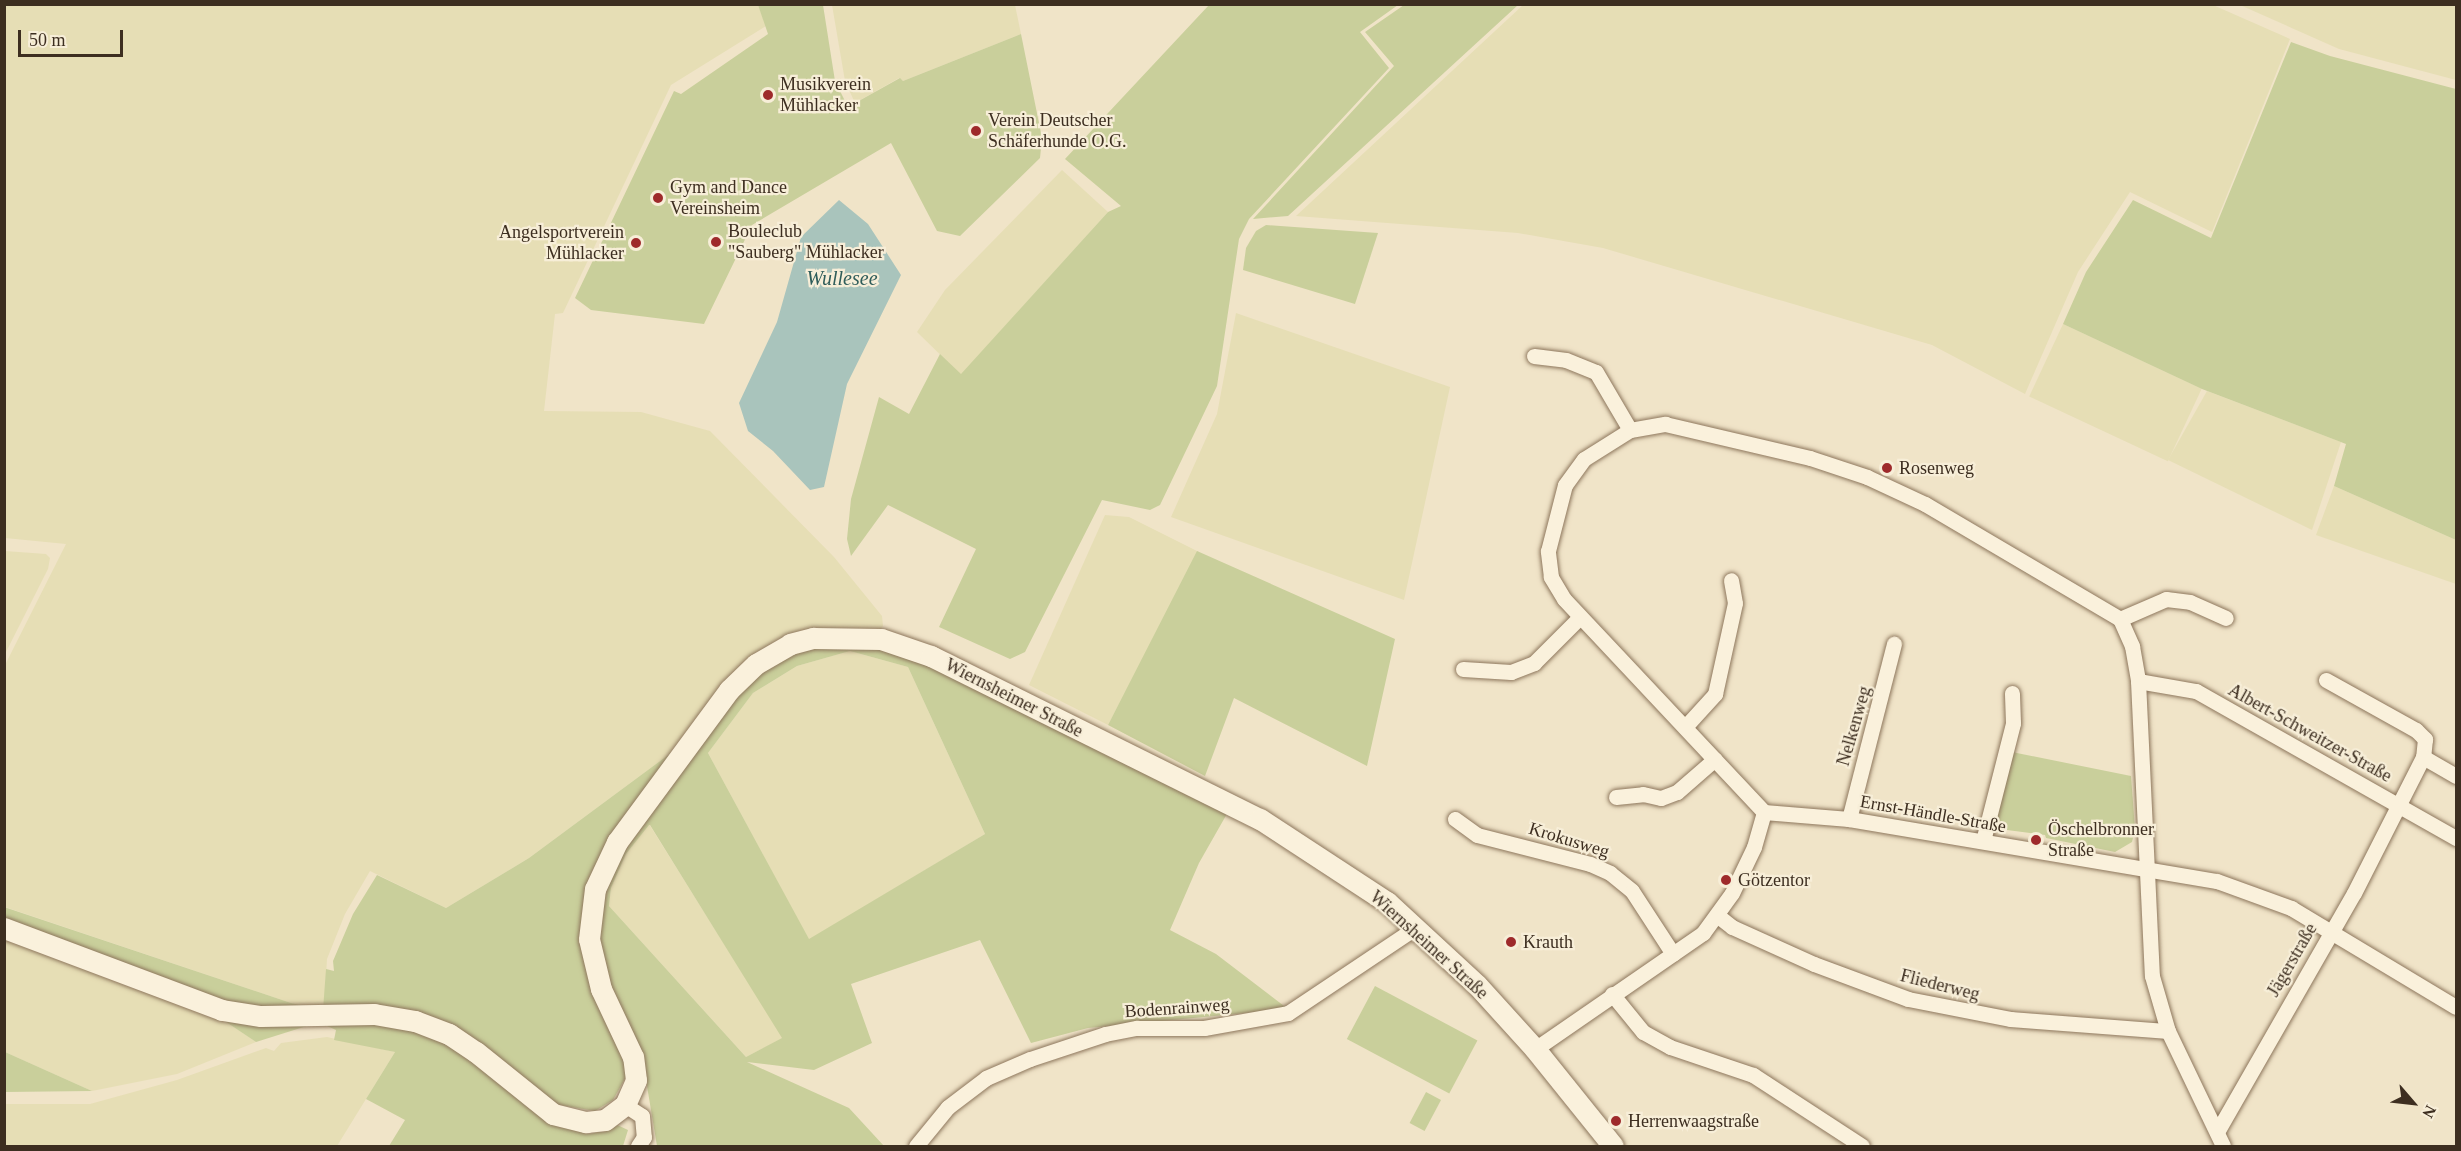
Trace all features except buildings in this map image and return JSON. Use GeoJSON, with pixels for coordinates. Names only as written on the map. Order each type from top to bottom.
{"type":"FeatureCollection","features":[{"type":"Feature","properties":{"kind":"main road","name":"Wiernsheimer Straße"},"geometry":{"type":"LineString","coordinates":[[625,1105],[636,1080],[633,1057],[601,989],[589,939],[595,889],[617,842],[729,690],[756,664],[790,644],[813,638],[862,637],[899,644],[1260,819],[1387,902],[1477,985],[1535,1049],[1613,1146]]}},
{"type":"Feature","properties":{"kind":"main road"},"geometry":{"type":"LineString","coordinates":[[4,928],[222,1010],[270,1016],[374,1014],[415,1021],[458,1040],[536,1103],[569,1120],[605,1120],[625,1105]]}},
{"type":"Feature","properties":{"kind":"street"},"geometry":{"type":"LineString","coordinates":[[1534,356],[1566,360],[1596,372],[1630,430]]}},
{"type":"Feature","properties":{"kind":"street"},"geometry":{"type":"LineString","coordinates":[[1535,1049],[1703,933],[1718,916],[1754,847],[1764,812],[1563,599],[1551,577],[1548,551],[1564,484],[1603,445],[1630,430],[1665,424],[1810,458],[1867,477],[1925,504],[2120,619],[2132,646],[2138,681],[2151,976],[2168,1030],[2220,1139]]}},
{"type":"Feature","properties":{"kind":"street"},"geometry":{"type":"LineString","coordinates":[[1685,727],[1715,694],[1736,603],[1731,580]]}},
{"type":"Feature","properties":{"kind":"street"},"geometry":{"type":"LineString","coordinates":[[2120,619],[2166,599],[2190,602],[2226,618]]}},
{"type":"Feature","properties":{"kind":"street"},"geometry":{"type":"LineString","coordinates":[[1463,669],[1511,672],[1534,663],[1580,617]]}},
{"type":"Feature","properties":{"kind":"street","name":"Nelkenweg"},"geometry":{"type":"LineString","coordinates":[[1850,819],[1894,644]]}},
{"type":"Feature","properties":{"kind":"street"},"geometry":{"type":"LineString","coordinates":[[2326,680],[2416,730],[2426,739],[2423,757],[2457,776]]}},
{"type":"Feature","properties":{"kind":"street","name":"Albert-Schweitzer-Straße"},"geometry":{"type":"LineString","coordinates":[[2138,681],[2196,691],[2457,838]]}},
{"type":"Feature","properties":{"kind":"street"},"geometry":{"type":"LineString","coordinates":[[1983,841],[2013,723],[2012,693]]}},
{"type":"Feature","properties":{"kind":"street","name":"Jägerstraße"},"geometry":{"type":"LineString","coordinates":[[2220,1139],[2400,806],[2423,757]]}},
{"type":"Feature","properties":{"kind":"street"},"geometry":{"type":"LineString","coordinates":[[1616,797],[1643,794],[1660,798],[1677,792],[1715,759]]}},
{"type":"Feature","properties":{"kind":"street","name":"Ernst-Händle-Straße"},"geometry":{"type":"LineString","coordinates":[[1764,812],[1850,819],[2147,871],[2217,880],[2291,908],[2457,1007]]}},
{"type":"Feature","properties":{"kind":"street","name":"Krokusweg"},"geometry":{"type":"LineString","coordinates":[[1455,819],[1477,835],[1590,864],[1610,873],[1632,891],[1673,954]]}},
{"type":"Feature","properties":{"kind":"street","name":"Fliederweg"},"geometry":{"type":"LineString","coordinates":[[1718,916],[1731,927],[1803,959],[1908,999],[1981,1016],[2073,1027],[2168,1030]]}},
{"type":"Feature","properties":{"kind":"street","name":"Bodenrainweg"},"geometry":{"type":"LineString","coordinates":[[916,1146],[948,1107],[986,1078],[1019,1063],[1105,1034],[1137,1028],[1204,1028],[1288,1013],[1415,928]]}},
{"type":"Feature","properties":{"kind":"street"},"geometry":{"type":"LineString","coordinates":[[1612,994],[1643,1032],[1670,1047],[1753,1075],[1862,1146]]}},
{"type":"Feature","properties":{"kind":"street"},"geometry":{"type":"LineString","coordinates":[[625,1105],[642,1116],[644,1137],[638,1146]]}},
{"type":"Feature","properties":{"kind":"shaded area"},"geometry":{"type":"Polygon","coordinates":[[[5,5],[758,5],[766,26],[671,85],[563,313],[555,314],[544,411],[641,412],[710,431],[834,557],[882,616],[883,626],[880,630],[828,630],[679,747],[529,858],[446,908],[370,871],[345,914],[327,959],[324,1010],[291,1003],[5,907],[4,667],[66,544],[5,538],[5,5]]]}},
{"type":"Feature","properties":{"kind":"shaded area"},"geometry":{"type":"Polygon","coordinates":[[[832,5],[1015,5],[1021,34],[903,81],[899,78],[855,103],[845,81],[832,5]]]}},
{"type":"Feature","properties":{"kind":"shaded area"},"geometry":{"type":"Polygon","coordinates":[[[1523,5],[2213,5],[2290,39],[2212,232],[2130,192],[2078,272],[2025,394],[1932,345],[1603,248],[1518,233],[1296,216],[1523,5]]]}},
{"type":"Feature","properties":{"kind":"shaded area"},"geometry":{"type":"Polygon","coordinates":[[[2240,5],[2456,5],[2456,80],[2339,49],[2240,5]]]}},
{"type":"Feature","properties":{"kind":"shaded area"},"geometry":{"type":"Polygon","coordinates":[[[1062,170],[1108,212],[961,375],[917,332],[945,290],[1062,170]]]}},
{"type":"Feature","properties":{"kind":"shaded area"},"geometry":{"type":"Polygon","coordinates":[[[1236,313],[1450,387],[1404,600],[1171,517],[1217,414],[1236,313]]]}},
{"type":"Feature","properties":{"kind":"shaded area"},"geometry":{"type":"Polygon","coordinates":[[[2063,324],[2202,389],[2168,461],[2029,397],[2063,324]]]}},
{"type":"Feature","properties":{"kind":"shaded area"},"geometry":{"type":"Polygon","coordinates":[[[2207,391],[2341,442],[2312,530],[2168,460],[2207,391]]]}},
{"type":"Feature","properties":{"kind":"shaded area"},"geometry":{"type":"Polygon","coordinates":[[[2334,486],[2456,540],[2456,584],[2316,535],[2334,486]]]}},
{"type":"Feature","properties":{"kind":"shaded area"},"geometry":{"type":"Polygon","coordinates":[[[1105,515],[1129,517],[1199,552],[1108,725],[1029,685],[1105,515]]]}},
{"type":"Feature","properties":{"kind":"shaded area"},"geometry":{"type":"Polygon","coordinates":[[[5,551],[46,554],[50,558],[48,569],[5,654],[5,551]]]}},
{"type":"Feature","properties":{"kind":"shaded area"},"geometry":{"type":"Polygon","coordinates":[[[850,651],[908,667],[985,834],[809,940],[708,753],[753,693],[797,666],[850,651]]]}},
{"type":"Feature","properties":{"kind":"shaded area"},"geometry":{"type":"Polygon","coordinates":[[[649,824],[783,1038],[746,1057],[609,906],[611,888],[626,854],[649,824]]]}},
{"type":"Feature","properties":{"kind":"shaded area"},"geometry":{"type":"Polygon","coordinates":[[[5,933],[211,1012],[256,1042],[177,1074],[92,1091],[5,1052],[5,933]]]}},
{"type":"Feature","properties":{"kind":"shaded area"},"geometry":{"type":"Polygon","coordinates":[[[327,1037],[395,1052],[337,1146],[5,1146],[4,1104],[90,1104],[177,1080],[266,1048],[274,1051],[281,1043],[327,1037]]]}},
{"type":"Feature","properties":{"kind":"green space"},"geometry":{"type":"Polygon","coordinates":[[[758,5],[823,5],[835,81],[848,107],[900,78],[903,81],[1021,34],[1042,138],[1040,158],[960,236],[937,231],[891,143],[752,225],[704,324],[591,310],[575,298],[674,91],[681,94],[768,34],[758,5]]]}},
{"type":"Feature","properties":{"kind":"green space"},"geometry":{"type":"Polygon","coordinates":[[[1209,5],[1398,5],[1360,32],[1389,68],[1249,219],[1239,239],[1217,386],[1160,505],[1150,510],[1102,500],[1025,652],[1010,659],[939,627],[976,549],[888,505],[851,556],[847,539],[851,499],[879,397],[909,414],[940,354],[961,374],[1108,212],[1121,206],[1065,159],[1209,5]]]}},
{"type":"Feature","properties":{"kind":"green space"},"geometry":{"type":"Polygon","coordinates":[[[1404,5],[1518,5],[1288,216],[1253,219],[1394,66],[1365,32],[1404,5]]]}},
{"type":"Feature","properties":{"kind":"green space"},"geometry":{"type":"Polygon","coordinates":[[[2291,42],[2330,56],[2456,89],[2456,540],[2334,486],[2346,444],[2202,389],[2063,324],[2086,272],[2133,200],[2211,238],[2291,42]]]}},
{"type":"Feature","properties":{"kind":"green space"},"geometry":{"type":"Polygon","coordinates":[[[1266,225],[1378,233],[1355,304],[1243,270],[1246,248],[1256,231],[1266,225]]]}},
{"type":"Feature","properties":{"kind":"green space"},"geometry":{"type":"Polygon","coordinates":[[[1197,551],[1395,639],[1367,766],[1234,698],[1205,776],[1108,725],[1197,551]]]}},
{"type":"Feature","properties":{"kind":"green space"},"geometry":{"type":"Polygon","coordinates":[[[846,642],[907,654],[1228,812],[1199,863],[1170,930],[1216,954],[1288,1009],[1088,1028],[1031,1043],[980,940],[851,984],[872,1043],[814,1070],[747,1062],[849,1108],[884,1146],[657,1146],[645,1074],[606,985],[596,941],[604,884],[631,833],[754,675],[799,649],[846,642]],[[850,651],[797,666],[753,693],[708,753],[809,939],[985,834],[908,667],[850,651]],[[649,825],[626,854],[611,888],[609,906],[746,1057],[782,1038],[649,825]]]}},
{"type":"Feature","properties":{"kind":"green space"},"geometry":{"type":"Polygon","coordinates":[[[679,747],[586,906],[627,1075],[613,1100],[595,1111],[554,1104],[458,1033],[238,1007],[5,920],[4,907],[291,1003],[323,1010],[326,969],[334,971],[333,961],[353,914],[377,875],[446,908],[529,858],[679,747]]]}},
{"type":"Feature","properties":{"kind":"green space"},"geometry":{"type":"Polygon","coordinates":[[[2012,752],[2131,776],[2135,829],[2132,842],[2115,852],[2046,838],[2045,835],[1999,829],[1995,822],[2012,752]]]}},
{"type":"Feature","properties":{"kind":"green space"},"geometry":{"type":"Polygon","coordinates":[[[1375,986],[1477,1040],[1449,1093],[1347,1039],[1375,986]]]}},
{"type":"Feature","properties":{"kind":"green space"},"geometry":{"type":"Polygon","coordinates":[[[211,1012],[310,1025],[256,1042],[211,1012]]]}},
{"type":"Feature","properties":{"kind":"green space"},"geometry":{"type":"Polygon","coordinates":[[[342,1020],[421,1030],[475,1059],[552,1123],[589,1134],[609,1130],[615,1124],[628,1130],[623,1146],[389,1146],[405,1120],[366,1099],[395,1052],[334,1040],[336,1030],[327,1026],[342,1020]]]}},
{"type":"Feature","properties":{"kind":"green space"},"geometry":{"type":"Polygon","coordinates":[[[5,1052],[92,1091],[5,1092],[5,1052]]]}},
{"type":"Feature","properties":{"kind":"green space"},"geometry":{"type":"Polygon","coordinates":[[[1426,1092],[1441,1100],[1425,1131],[1410,1123],[1426,1092]]]}},
{"type":"Feature","properties":{"kind":"water","name":"Wullesee"},"geometry":{"type":"Polygon","coordinates":[[[839,200],[868,224],[901,275],[847,384],[824,487],[810,490],[773,451],[748,431],[739,403],[777,322],[801,237],[839,200]]]}},
{"type":"Feature","properties":{"kind":"place","name":"Musikverein Mühlacker"},"geometry":{"type":"Point","coordinates":[768,95]}},
{"type":"Feature","properties":{"kind":"place","name":"Verein Deutscher Schäferhunde O.G."},"geometry":{"type":"Point","coordinates":[976,131]}},
{"type":"Feature","properties":{"kind":"place","name":"Gym and Dance Vereinsheim"},"geometry":{"type":"Point","coordinates":[658,198]}},
{"type":"Feature","properties":{"kind":"place","name":"Bouleclub \"Sauberg\" Mühlacker"},"geometry":{"type":"Point","coordinates":[716,242]}},
{"type":"Feature","properties":{"kind":"place","name":"Angelsportverein Mühlacker"},"geometry":{"type":"Point","coordinates":[636,243]}},
{"type":"Feature","properties":{"kind":"place","name":"Rosenweg"},"geometry":{"type":"Point","coordinates":[1887,468]}},
{"type":"Feature","properties":{"kind":"place","name":"Öschelbronner Straße"},"geometry":{"type":"Point","coordinates":[2036,840]}},
{"type":"Feature","properties":{"kind":"place","name":"Götzentor"},"geometry":{"type":"Point","coordinates":[1726,880]}},
{"type":"Feature","properties":{"kind":"place","name":"Krauth"},"geometry":{"type":"Point","coordinates":[1511,942]}},
{"type":"Feature","properties":{"kind":"place","name":"Herrenwaagstraße"},"geometry":{"type":"Point","coordinates":[1616,1121]}}]}
